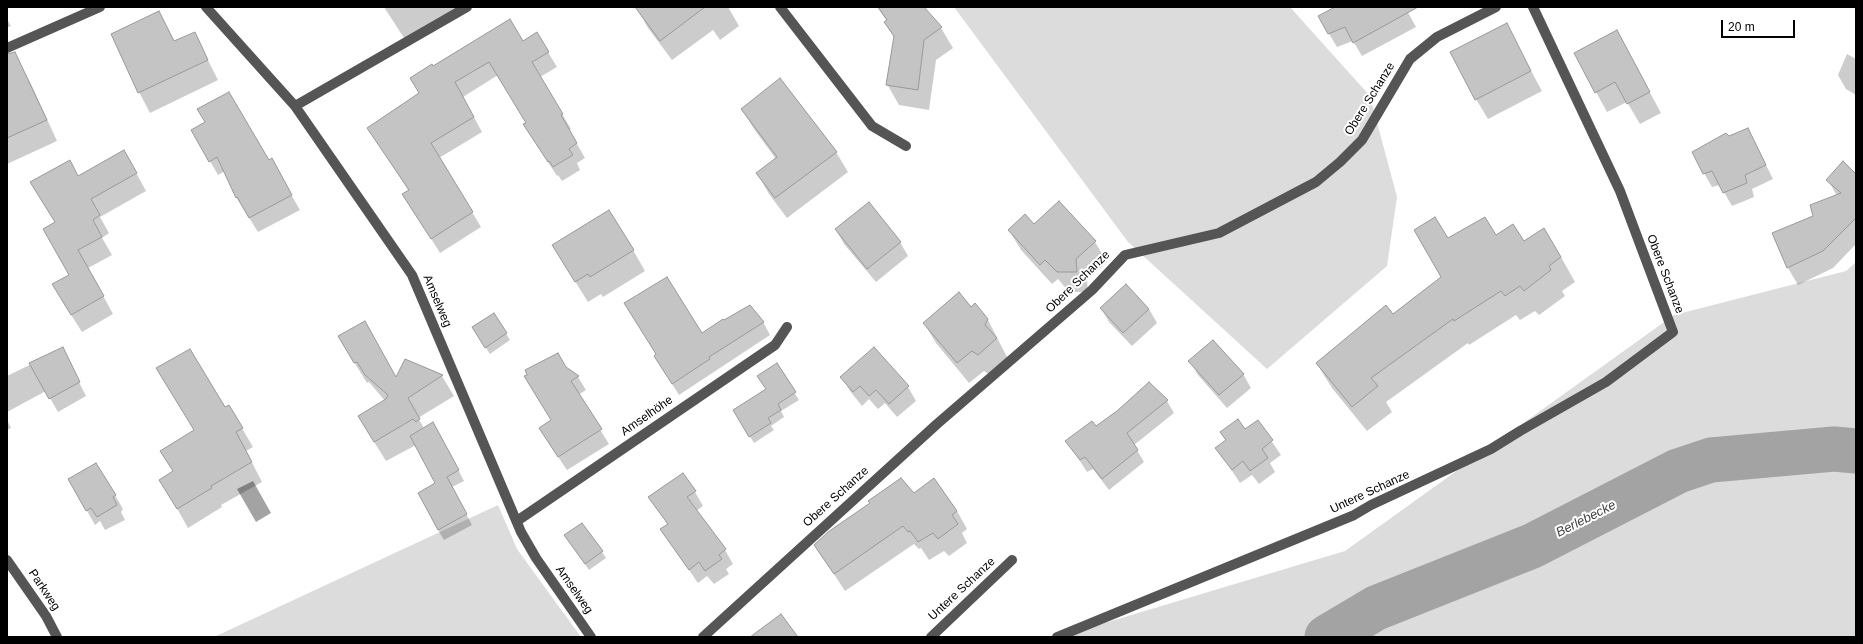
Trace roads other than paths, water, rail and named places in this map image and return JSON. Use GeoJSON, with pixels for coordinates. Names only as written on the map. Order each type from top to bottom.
{"type":"FeatureCollection","features":[{"type":"Feature","properties":{"kind":"street"},"geometry":{"type":"LineString","coordinates":[[7,48],[100,7]]}},
{"type":"Feature","properties":{"kind":"street","name":"Amselweg"},"geometry":{"type":"LineString","coordinates":[[206,7],[295,106],[412,275],[521,532],[536,558],[591,637]]}},
{"type":"Feature","properties":{"kind":"street"},"geometry":{"type":"LineString","coordinates":[[295,106],[467,7]]}},
{"type":"Feature","properties":{"kind":"street"},"geometry":{"type":"LineString","coordinates":[[780,7],[872,126],[906,146]]}},
{"type":"Feature","properties":{"kind":"street","name":"Obere Schanze"},"geometry":{"type":"LineString","coordinates":[[703,637],[937,424],[1092,290],[1125,255],[1219,233],[1316,182],[1340,162],[1362,140],[1410,60],[1437,37],[1496,7]]}},
{"type":"Feature","properties":{"kind":"street","name":"Obere Schanze"},"geometry":{"type":"LineString","coordinates":[[1533,7],[1620,191],[1673,332]]}},
{"type":"Feature","properties":{"kind":"street","name":"Amselhöhe"},"geometry":{"type":"LineString","coordinates":[[517,521],[775,345],[786,327]]}},
{"type":"Feature","properties":{"kind":"street","name":"Untere Schanze"},"geometry":{"type":"LineString","coordinates":[[1057,637],[1354,515],[1371,504],[1490,450],[1520,431],[1606,382],[1673,332]]}},
{"type":"Feature","properties":{"kind":"street","name":"Parkweg"},"geometry":{"type":"LineString","coordinates":[[7,560],[46,616],[57,637]]}},
{"type":"Feature","properties":{"kind":"street","name":"Untere Schanze"},"geometry":{"type":"LineString","coordinates":[[931,637],[1012,560]]}},
{"type":"Feature","properties":{"kind":"waterway","name":"Berlebecke"},"geometry":{"type":"LineString","coordinates":[[1327,637],[1376,608],[1532,546],[1678,471],[1711,460],[1834,449],[1856,451]]}}]}
